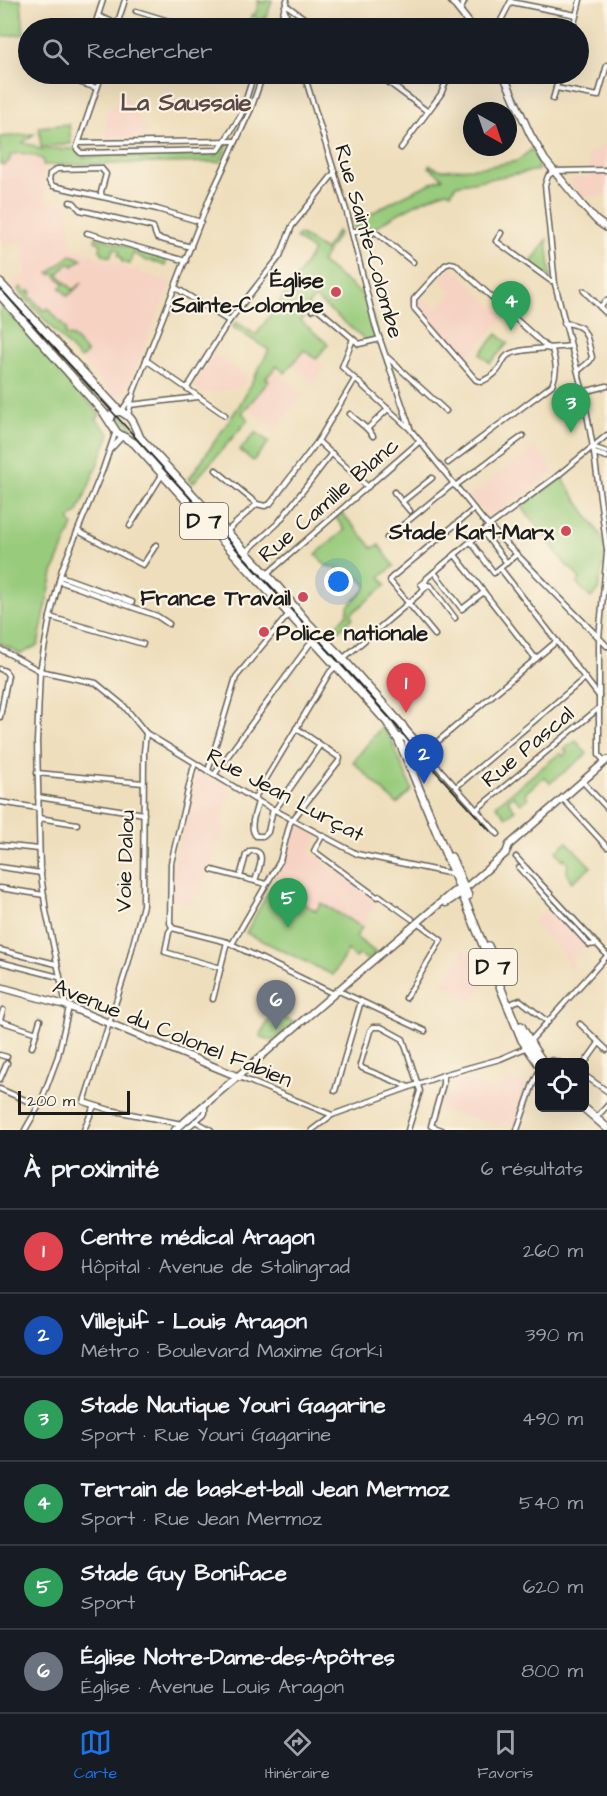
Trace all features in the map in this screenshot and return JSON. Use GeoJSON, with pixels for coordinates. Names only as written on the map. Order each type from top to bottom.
{"type":"FeatureCollection","features":[{"type":"Feature","properties":{"kind":"main road"},"geometry":{"type":"LineString","coordinates":[[451,0],[465,18]]}},
{"type":"Feature","properties":{"kind":"main road"},"geometry":{"type":"LineString","coordinates":[[508,84],[537,147],[590,213],[607,228]]}},
{"type":"Feature","properties":{"kind":"main road","name":"D 7"},"geometry":{"type":"LineString","coordinates":[[0,283],[122,412],[133,420],[140,438],[402,725],[407,733],[412,762],[462,889],[535,1058]]}},
{"type":"Feature","properties":{"kind":"main road","name":"D 7"},"geometry":{"type":"LineString","coordinates":[[0,296],[68,370],[110,420],[116,431],[134,443],[387,723],[398,739],[453,874],[462,889]]}},
{"type":"Feature","properties":{"kind":"main road"},"geometry":{"type":"LineString","coordinates":[[110,420],[111,416],[122,412]]}},
{"type":"Feature","properties":{"kind":"main road"},"geometry":{"type":"LineString","coordinates":[[123,437],[132,436],[136,429]]}},
{"type":"Feature","properties":{"kind":"main road"},"geometry":{"type":"LineString","coordinates":[[175,1130],[182,1128],[400,937],[409,934],[416,922],[469,885],[506,853],[509,845],[606,761]]}},
{"type":"Feature","properties":{"kind":"main road","name":"D 7"},"geometry":{"type":"LineString","coordinates":[[495,967],[528,1044],[541,1058]]}},
{"type":"Feature","properties":{"kind":"main road","name":"Avenue du Colonel Fabien"},"geometry":{"type":"LineString","coordinates":[[0,987],[67,1006],[239,1077]]}},
{"type":"Feature","properties":{"kind":"main road"},"geometry":{"type":"LineString","coordinates":[[589,1108],[607,1128]]}},
{"type":"Feature","properties":{"kind":"main road"},"geometry":{"type":"LineString","coordinates":[[589,1111],[607,1123]]}},
{"type":"Feature","properties":{"kind":"street"},"geometry":{"type":"LineString","coordinates":[[101,18],[98,16],[103,0]]}},
{"type":"Feature","properties":{"kind":"street"},"geometry":{"type":"LineString","coordinates":[[119,18],[125,0]]}},
{"type":"Feature","properties":{"kind":"street"},"geometry":{"type":"LineString","coordinates":[[460,11],[465,0]]}},
{"type":"Feature","properties":{"kind":"street"},"geometry":{"type":"LineString","coordinates":[[575,18],[580,0]]}},
{"type":"Feature","properties":{"kind":"street"},"geometry":{"type":"LineString","coordinates":[[502,18],[511,1],[576,15]]}},
{"type":"Feature","properties":{"kind":"street"},"geometry":{"type":"LineString","coordinates":[[282,18],[287,2],[306,18]]}},
{"type":"Feature","properties":{"kind":"street"},"geometry":{"type":"LineString","coordinates":[[136,11],[159,18]]}},
{"type":"Feature","properties":{"kind":"street"},"geometry":{"type":"LineString","coordinates":[[285,11],[287,18]]}},
{"type":"Feature","properties":{"kind":"street"},"geometry":{"type":"LineString","coordinates":[[556,88],[598,96],[607,65]]}},
{"type":"Feature","properties":{"kind":"street"},"geometry":{"type":"LineString","coordinates":[[84,84],[97,88]]}},
{"type":"Feature","properties":{"kind":"street"},"geometry":{"type":"LineString","coordinates":[[98,84],[77,149],[81,153],[217,151],[241,115],[251,84]]}},
{"type":"Feature","properties":{"kind":"street"},"geometry":{"type":"LineString","coordinates":[[122,412],[130,405],[201,222],[251,109],[260,84]]}},
{"type":"Feature","properties":{"kind":"street","name":"Rue Sainte-Colombe"},"geometry":{"type":"LineString","coordinates":[[307,84],[352,231],[380,339],[410,429]]}},
{"type":"Feature","properties":{"kind":"street"},"geometry":{"type":"LineString","coordinates":[[391,84],[427,111]]}},
{"type":"Feature","properties":{"kind":"street"},"geometry":{"type":"LineString","coordinates":[[401,148],[441,94],[444,84]]}},
{"type":"Feature","properties":{"kind":"street"},"geometry":{"type":"LineString","coordinates":[[553,99],[557,84]]}},
{"type":"Feature","properties":{"kind":"street"},"geometry":{"type":"LineString","coordinates":[[79,143],[236,141]]}},
{"type":"Feature","properties":{"kind":"street"},"geometry":{"type":"LineString","coordinates":[[175,142],[175,152]]}},
{"type":"Feature","properties":{"kind":"street"},"geometry":{"type":"LineString","coordinates":[[127,143],[127,153]]}},
{"type":"Feature","properties":{"kind":"street"},"geometry":{"type":"LineString","coordinates":[[102,197],[106,174],[101,168],[57,169],[50,174],[49,181],[53,186],[102,197],[157,209],[201,222]]}},
{"type":"Feature","properties":{"kind":"street"},"geometry":{"type":"LineString","coordinates":[[606,761],[599,755],[599,638],[605,594],[607,551],[583,392],[554,281],[545,185],[548,176],[554,171],[607,170]]}},
{"type":"Feature","properties":{"kind":"street"},"geometry":{"type":"LineString","coordinates":[[187,388],[229,321],[280,256],[292,226],[335,172]]}},
{"type":"Feature","properties":{"kind":"street"},"geometry":{"type":"LineString","coordinates":[[70,202],[80,210],[153,227],[157,238],[191,247]]}},
{"type":"Feature","properties":{"kind":"street"},"geometry":{"type":"LineString","coordinates":[[352,231],[361,231],[370,236],[374,231],[413,262]]}},
{"type":"Feature","properties":{"kind":"street"},"geometry":{"type":"LineString","coordinates":[[87,233],[186,261]]}},
{"type":"Feature","properties":{"kind":"street"},"geometry":{"type":"LineString","coordinates":[[501,233],[496,241],[527,266],[554,281]]}},
{"type":"Feature","properties":{"kind":"street"},"geometry":{"type":"LineString","coordinates":[[448,463],[552,385],[557,364],[550,349],[455,264],[446,265],[414,299],[413,304],[474,378],[481,382],[497,372],[504,359],[510,354],[550,349],[571,346]]}},
{"type":"Feature","properties":{"kind":"street"},"geometry":{"type":"LineString","coordinates":[[176,288],[229,321]]}},
{"type":"Feature","properties":{"kind":"street"},"geometry":{"type":"LineString","coordinates":[[584,291],[607,314]]}},
{"type":"Feature","properties":{"kind":"street"},"geometry":{"type":"LineString","coordinates":[[600,307],[607,300]]}},
{"type":"Feature","properties":{"kind":"street"},"geometry":{"type":"LineString","coordinates":[[312,310],[316,307],[360,344],[380,339]]}},
{"type":"Feature","properties":{"kind":"street"},"geometry":{"type":"LineString","coordinates":[[564,323],[578,324],[584,330],[592,357],[590,362],[578,371]]}},
{"type":"Feature","properties":{"kind":"street"},"geometry":{"type":"LineString","coordinates":[[353,339],[342,366],[410,429],[440,471],[489,526],[607,646]]}},
{"type":"Feature","properties":{"kind":"street"},"geometry":{"type":"LineString","coordinates":[[386,357],[446,411]]}},
{"type":"Feature","properties":{"kind":"street"},"geometry":{"type":"LineString","coordinates":[[146,360],[225,415]]}},
{"type":"Feature","properties":{"kind":"street"},"geometry":{"type":"LineString","coordinates":[[216,470],[257,504],[265,506],[272,502],[318,441],[355,379]]}},
{"type":"Feature","properties":{"kind":"street"},"geometry":{"type":"LineString","coordinates":[[583,392],[607,386]]}},
{"type":"Feature","properties":{"kind":"street"},"geometry":{"type":"LineString","coordinates":[[122,412],[134,391]]}},
{"type":"Feature","properties":{"kind":"street"},"geometry":{"type":"LineString","coordinates":[[130,405],[199,397]]}},
{"type":"Feature","properties":{"kind":"street"},"geometry":{"type":"LineString","coordinates":[[368,428],[388,409]]}},
{"type":"Feature","properties":{"kind":"street"},"geometry":{"type":"LineString","coordinates":[[350,414],[363,427],[368,428],[372,436]]}},
{"type":"Feature","properties":{"kind":"street"},"geometry":{"type":"LineString","coordinates":[[25,1130],[39,1106],[58,1056],[67,1006],[56,964],[40,873],[37,773],[40,670],[59,578],[116,431]]}},
{"type":"Feature","properties":{"kind":"street"},"geometry":{"type":"LineString","coordinates":[[320,745],[274,810],[268,832],[262,836],[256,836],[252,828],[256,800],[296,728],[335,666],[409,603],[434,572],[489,526],[556,477],[607,435]]}},
{"type":"Feature","properties":{"kind":"street"},"geometry":{"type":"LineString","coordinates":[[387,538],[454,485],[523,436]]}},
{"type":"Feature","properties":{"kind":"street"},"geometry":{"type":"LineString","coordinates":[[108,454],[113,445],[123,437]]}},
{"type":"Feature","properties":{"kind":"street"},"geometry":{"type":"LineString","coordinates":[[318,441],[368,487]]}},
{"type":"Feature","properties":{"kind":"street","name":"Rue Camille Blanc"},"geometry":{"type":"LineString","coordinates":[[258,582],[420,441]]}},
{"type":"Feature","properties":{"kind":"street"},"geometry":{"type":"LineString","coordinates":[[592,447],[607,452]]}},
{"type":"Feature","properties":{"kind":"street"},"geometry":{"type":"LineString","coordinates":[[246,553],[278,523],[332,453]]}},
{"type":"Feature","properties":{"kind":"street"},"geometry":{"type":"LineString","coordinates":[[594,453],[607,457]]}},
{"type":"Feature","properties":{"kind":"street"},"geometry":{"type":"LineString","coordinates":[[130,526],[162,474]]}},
{"type":"Feature","properties":{"kind":"street"},"geometry":{"type":"LineString","coordinates":[[402,502],[432,478]]}},
{"type":"Feature","properties":{"kind":"street"},"geometry":{"type":"LineString","coordinates":[[394,492],[410,512]]}},
{"type":"Feature","properties":{"kind":"street"},"geometry":{"type":"LineString","coordinates":[[227,531],[257,504]]}},
{"type":"Feature","properties":{"kind":"street"},"geometry":{"type":"LineString","coordinates":[[435,635],[390,581],[392,576],[474,509]]}},
{"type":"Feature","properties":{"kind":"street"},"geometry":{"type":"LineString","coordinates":[[78,531],[143,565],[156,545]]}},
{"type":"Feature","properties":{"kind":"street"},"geometry":{"type":"LineString","coordinates":[[483,532],[507,563]]}},
{"type":"Feature","properties":{"kind":"street"},"geometry":{"type":"LineString","coordinates":[[471,542],[494,573],[516,555]]}},
{"type":"Feature","properties":{"kind":"street"},"geometry":{"type":"LineString","coordinates":[[455,555],[536,659]]}},
{"type":"Feature","properties":{"kind":"street"},"geometry":{"type":"LineString","coordinates":[[500,568],[599,696]]}},
{"type":"Feature","properties":{"kind":"street"},"geometry":{"type":"LineString","coordinates":[[434,572],[462,609],[484,592]]}},
{"type":"Feature","properties":{"kind":"street"},"geometry":{"type":"LineString","coordinates":[[59,578],[132,602]]}},
{"type":"Feature","properties":{"kind":"street"},"geometry":{"type":"LineString","coordinates":[[59,578],[157,616],[169,624]]}},
{"type":"Feature","properties":{"kind":"street"},"geometry":{"type":"LineString","coordinates":[[425,585],[431,586],[455,618]]}},
{"type":"Feature","properties":{"kind":"street"},"geometry":{"type":"LineString","coordinates":[[208,771],[236,677],[288,615]]}},
{"type":"Feature","properties":{"kind":"street"},"geometry":{"type":"LineString","coordinates":[[50,617],[143,644]]}},
{"type":"Feature","properties":{"kind":"street"},"geometry":{"type":"LineString","coordinates":[[214,775],[312,641]]}},
{"type":"Feature","properties":{"kind":"street"},"geometry":{"type":"LineString","coordinates":[[426,751],[557,641]]}},
{"type":"Feature","properties":{"kind":"street","name":"Rue Jean Lurçat"},"geometry":{"type":"LineString","coordinates":[[0,649],[40,670],[96,683],[124,706],[146,732],[256,800],[357,854],[453,874]]}},
{"type":"Feature","properties":{"kind":"street"},"geometry":{"type":"LineString","coordinates":[[0,669],[8,676],[0,717]]}},
{"type":"Feature","properties":{"kind":"street"},"geometry":{"type":"LineString","coordinates":[[456,787],[585,678]]}},
{"type":"Feature","properties":{"kind":"street","name":"Rue Pascal"},"geometry":{"type":"LineString","coordinates":[[476,810],[599,708]]}},
{"type":"Feature","properties":{"kind":"street","name":"D 7"},"geometry":{"type":"LineString","coordinates":[[387,723],[400,738],[409,741]]}},
{"type":"Feature","properties":{"kind":"street"},"geometry":{"type":"LineString","coordinates":[[402,725],[498,834]]}},
{"type":"Feature","properties":{"kind":"street"},"geometry":{"type":"LineString","coordinates":[[213,999],[230,943],[280,861],[290,823],[340,758],[296,728]]}},
{"type":"Feature","properties":{"kind":"street","name":"Voie Dalou"},"geometry":{"type":"LineString","coordinates":[[94,1106],[84,1102],[110,1024],[142,905],[143,783],[146,732]]}},
{"type":"Feature","properties":{"kind":"street"},"geometry":{"type":"LineString","coordinates":[[409,741],[416,743],[426,751]]}},
{"type":"Feature","properties":{"kind":"street"},"geometry":{"type":"LineString","coordinates":[[172,928],[170,923],[171,863],[195,764]]}},
{"type":"Feature","properties":{"kind":"street"},"geometry":{"type":"LineString","coordinates":[[37,773],[143,783]]}},
{"type":"Feature","properties":{"kind":"street"},"geometry":{"type":"LineString","coordinates":[[582,781],[607,808]]}},
{"type":"Feature","properties":{"kind":"street"},"geometry":{"type":"LineString","coordinates":[[38,797],[144,814]]}},
{"type":"Feature","properties":{"kind":"street"},"geometry":{"type":"LineString","coordinates":[[562,798],[607,847]]}},
{"type":"Feature","properties":{"kind":"street"},"geometry":{"type":"LineString","coordinates":[[0,802],[38,808]]}},
{"type":"Feature","properties":{"kind":"street"},"geometry":{"type":"LineString","coordinates":[[39,818],[77,824]]}},
{"type":"Feature","properties":{"kind":"street"},"geometry":{"type":"LineString","coordinates":[[322,836],[314,851],[441,940],[406,998]]}},
{"type":"Feature","properties":{"kind":"street"},"geometry":{"type":"LineString","coordinates":[[0,845],[39,849]]}},
{"type":"Feature","properties":{"kind":"street"},"geometry":{"type":"LineString","coordinates":[[240,877],[246,855],[253,850],[261,856],[255,881]]}},
{"type":"Feature","properties":{"kind":"street"},"geometry":{"type":"LineString","coordinates":[[516,857],[551,900]]}},
{"type":"Feature","properties":{"kind":"street"},"geometry":{"type":"LineString","coordinates":[[0,867],[40,873]]}},
{"type":"Feature","properties":{"kind":"street"},"geometry":{"type":"LineString","coordinates":[[312,1130],[332,1115],[443,1075],[500,1059],[528,1044],[607,955],[519,868]]}},
{"type":"Feature","properties":{"kind":"street"},"geometry":{"type":"LineString","coordinates":[[523,872],[527,869]]}},
{"type":"Feature","properties":{"kind":"street"},"geometry":{"type":"LineString","coordinates":[[212,870],[266,884]]}},
{"type":"Feature","properties":{"kind":"street"},"geometry":{"type":"LineString","coordinates":[[0,888],[44,895]]}},
{"type":"Feature","properties":{"kind":"street"},"geometry":{"type":"LineString","coordinates":[[172,928],[230,943],[425,1031]]}},
{"type":"Feature","properties":{"kind":"street"},"geometry":{"type":"LineString","coordinates":[[172,928],[165,952],[221,968]]}},
{"type":"Feature","properties":{"kind":"street"},"geometry":{"type":"LineString","coordinates":[[0,950],[56,964]]}},
{"type":"Feature","properties":{"kind":"street"},"geometry":{"type":"LineString","coordinates":[[0,962],[60,977]]}},
{"type":"Feature","properties":{"kind":"street"},"geometry":{"type":"LineString","coordinates":[[512,1003],[520,1000],[549,1022]]}},
{"type":"Feature","properties":{"kind":"street"},"geometry":{"type":"LineString","coordinates":[[335,1091],[361,1001]]}},
{"type":"Feature","properties":{"kind":"street"},"geometry":{"type":"LineString","coordinates":[[3,1010],[0,1020],[36,1033]]}},
{"type":"Feature","properties":{"kind":"street"},"geometry":{"type":"LineString","coordinates":[[32,1047],[40,1020]]}},
{"type":"Feature","properties":{"kind":"street"},"geometry":{"type":"LineString","coordinates":[[580,1024],[607,1050]]}},
{"type":"Feature","properties":{"kind":"street"},"geometry":{"type":"LineString","coordinates":[[408,1130],[420,1090],[403,1039],[381,1027],[373,1027],[360,1065],[362,1068],[410,1087]]}},
{"type":"Feature","properties":{"kind":"street"},"geometry":{"type":"LineString","coordinates":[[589,1058],[599,1043]]}},
{"type":"Feature","properties":{"kind":"street"},"geometry":{"type":"LineString","coordinates":[[0,1055],[7,1058]]}},
{"type":"Feature","properties":{"kind":"street"},"geometry":{"type":"LineString","coordinates":[[0,1079],[7,1063]]}},
{"type":"Feature","properties":{"kind":"street"},"geometry":{"type":"LineString","coordinates":[[442,1130],[431,1126],[443,1084],[443,1075]]}},
{"type":"Feature","properties":{"kind":"street","name":"Avenue du Colonel Fabien"},"geometry":{"type":"LineString","coordinates":[[239,1077],[332,1115]]}},
{"type":"Feature","properties":{"kind":"street"},"geometry":{"type":"LineString","coordinates":[[589,1078],[607,1091]]}},
{"type":"Feature","properties":{"kind":"street"},"geometry":{"type":"LineString","coordinates":[[517,1130],[535,1079]]}},
{"type":"Feature","properties":{"kind":"street"},"geometry":{"type":"LineString","coordinates":[[0,1089],[39,1106]]}},
{"type":"Feature","properties":{"kind":"street"},"geometry":{"type":"LineString","coordinates":[[84,1130],[94,1106],[182,1128],[205,1113],[207,1105]]}},
{"type":"Feature","properties":{"kind":"street"},"geometry":{"type":"LineString","coordinates":[[597,1117],[607,1106]]}},
{"type":"Feature","properties":{"kind":"street"},"geometry":{"type":"LineString","coordinates":[[195,1121],[211,1130]]}},
{"type":"Feature","properties":{"kind":"shaded area"},"geometry":{"type":"Polygon","coordinates":[[[119,98],[126,98],[134,104],[141,124],[149,131],[144,138],[107,139],[105,118],[119,98]]]}},
{"type":"Feature","properties":{"kind":"shaded area"},"geometry":{"type":"Polygon","coordinates":[[[607,141],[607,195],[584,197],[571,183],[574,178],[589,178],[589,152],[595,152],[607,141]]]}},
{"type":"Feature","properties":{"kind":"shaded area"},"geometry":{"type":"Polygon","coordinates":[[[13,153],[38,157],[43,161],[46,200],[68,205],[71,247],[171,283],[125,393],[117,399],[11,283],[26,274],[23,242],[0,245],[0,164],[5,164],[10,160],[9,157],[13,153]]]}},
{"type":"Feature","properties":{"kind":"shaded area"},"geometry":{"type":"Polygon","coordinates":[[[451,267],[492,306],[498,308],[497,311],[506,315],[467,358],[464,358],[427,315],[424,317],[416,305],[418,300],[421,302],[425,298],[437,310],[453,292],[440,280],[449,271],[446,269],[451,267]]]}},
{"type":"Feature","properties":{"kind":"shaded area"},"geometry":{"type":"Polygon","coordinates":[[[304,349],[326,368],[313,383],[291,365],[304,349]]]}},
{"type":"Feature","properties":{"kind":"shaded area"},"geometry":{"type":"Polygon","coordinates":[[[213,354],[248,377],[241,387],[204,394],[193,386],[213,354]]]}},
{"type":"Feature","properties":{"kind":"shaded area"},"geometry":{"type":"Polygon","coordinates":[[[274,369],[304,395],[275,431],[247,407],[269,381],[266,378],[274,369]]]}},
{"type":"Feature","properties":{"kind":"shaded area"},"geometry":{"type":"Polygon","coordinates":[[[536,446],[555,472],[488,518],[469,496],[536,446]]]}},
{"type":"Feature","properties":{"kind":"shaded area"},"geometry":{"type":"Polygon","coordinates":[[[196,770],[230,789],[221,825],[226,827],[222,844],[216,843],[203,892],[194,897],[192,905],[172,900],[173,867],[196,770]]]}},
{"type":"Feature","properties":{"kind":"shaded area"},"geometry":{"type":"Polygon","coordinates":[[[296,824],[318,837],[309,852],[310,855],[315,855],[378,900],[362,927],[321,903],[316,911],[293,898],[291,901],[270,889],[285,863],[296,824]]]}},
{"type":"Feature","properties":{"kind":"shaded area"},"geometry":{"type":"Polygon","coordinates":[[[551,906],[586,945],[570,959],[575,965],[570,969],[562,954],[533,921],[551,906]]]}},
{"type":"Feature","properties":{"kind":"shaded area"},"geometry":{"type":"Polygon","coordinates":[[[464,949],[480,959],[488,980],[471,1003],[443,983],[464,949]]]}},
{"type":"Feature","properties":{"kind":"shaded area"},"geometry":{"type":"Polygon","coordinates":[[[460,1079],[493,1091],[508,1079],[529,1085],[528,1098],[519,1126],[504,1121],[499,1126],[439,1109],[444,1092],[452,1094],[460,1079]]]}},
{"type":"Feature","properties":{"kind":"green space"},"geometry":{"type":"Polygon","coordinates":[[[0,0],[21,0],[23,18],[18,18],[18,35],[0,37],[0,0]]]}},
{"type":"Feature","properties":{"kind":"green space"},"geometry":{"type":"Polygon","coordinates":[[[257,0],[265,3],[266,0],[272,0],[267,16],[250,18],[252,14],[255,15],[259,2],[257,0]]]}},
{"type":"Feature","properties":{"kind":"green space"},"geometry":{"type":"Polygon","coordinates":[[[69,124],[71,144],[41,147],[39,127],[69,124]]]}},
{"type":"Feature","properties":{"kind":"green space"},"geometry":{"type":"Polygon","coordinates":[[[34,134],[23,143],[39,149],[75,149],[83,157],[217,156],[224,145],[228,145],[220,162],[43,165],[43,160],[22,153],[10,156],[10,160],[5,165],[0,164],[0,137],[34,134]]]}},
{"type":"Feature","properties":{"kind":"green space"},"geometry":{"type":"Polygon","coordinates":[[[532,149],[538,163],[538,170],[456,185],[451,193],[447,191],[416,204],[367,233],[359,228],[354,229],[352,217],[361,220],[401,197],[443,178],[429,167],[430,165],[444,170],[485,167],[517,161],[532,149]]]}},
{"type":"Feature","properties":{"kind":"green space"},"geometry":{"type":"Polygon","coordinates":[[[337,231],[339,233],[321,262],[367,298],[378,337],[367,341],[315,298],[308,305],[310,310],[301,321],[328,344],[316,359],[304,350],[285,373],[277,366],[266,378],[269,381],[242,413],[248,419],[247,421],[193,483],[189,479],[239,406],[269,350],[233,326],[236,322],[256,335],[313,251],[296,238],[299,234],[325,250],[337,231]]]}},
{"type":"Feature","properties":{"kind":"green space"},"geometry":{"type":"Polygon","coordinates":[[[96,237],[167,259],[165,266],[147,261],[133,253],[130,264],[122,262],[121,257],[118,256],[120,251],[114,248],[110,257],[104,255],[100,250],[101,244],[95,241],[96,237]]]}},
{"type":"Feature","properties":{"kind":"green space"},"geometry":{"type":"Polygon","coordinates":[[[547,239],[551,278],[530,264],[547,239]]]}},
{"type":"Feature","properties":{"kind":"green space"},"geometry":{"type":"Polygon","coordinates":[[[71,255],[82,259],[73,266],[69,263],[58,274],[73,290],[83,282],[68,296],[60,288],[64,284],[53,273],[51,275],[49,273],[71,255]]]}},
{"type":"Feature","properties":{"kind":"green space"},"geometry":{"type":"Polygon","coordinates":[[[21,287],[27,293],[30,290],[32,292],[29,295],[44,311],[48,308],[66,329],[65,334],[73,337],[87,353],[80,359],[18,290],[21,287]]]}},
{"type":"Feature","properties":{"kind":"green space"},"geometry":{"type":"Polygon","coordinates":[[[0,305],[22,326],[100,415],[96,419],[110,434],[78,512],[69,520],[73,525],[53,573],[38,645],[21,654],[0,643],[0,305]]]}},
{"type":"Feature","properties":{"kind":"green space"},"geometry":{"type":"Polygon","coordinates":[[[22,310],[96,390],[90,395],[18,313],[22,310]]]}},
{"type":"Feature","properties":{"kind":"green space"},"geometry":{"type":"Polygon","coordinates":[[[497,334],[508,343],[490,363],[480,354],[497,334]]]}},
{"type":"Feature","properties":{"kind":"green space"},"geometry":{"type":"Polygon","coordinates":[[[118,414],[126,418],[131,425],[133,430],[129,435],[120,432],[113,422],[114,415],[118,414]]]}},
{"type":"Feature","properties":{"kind":"green space"},"geometry":{"type":"Polygon","coordinates":[[[256,432],[269,442],[253,461],[240,450],[256,432]]]}},
{"type":"Feature","properties":{"kind":"green space"},"geometry":{"type":"Polygon","coordinates":[[[562,478],[602,537],[605,554],[598,591],[591,598],[577,584],[580,579],[521,506],[562,478]]]}},
{"type":"Feature","properties":{"kind":"green space"},"geometry":{"type":"Polygon","coordinates":[[[342,513],[373,548],[379,545],[394,566],[380,577],[386,585],[351,614],[353,618],[332,636],[328,632],[347,615],[348,606],[366,589],[366,585],[355,574],[325,565],[316,554],[345,530],[336,518],[342,513]]]}},
{"type":"Feature","properties":{"kind":"green space"},"geometry":{"type":"Polygon","coordinates":[[[348,669],[404,731],[405,737],[400,736],[344,672],[348,669]]]}},
{"type":"Feature","properties":{"kind":"green space"},"geometry":{"type":"Polygon","coordinates":[[[382,726],[391,739],[412,790],[397,804],[353,762],[382,726]]]}},
{"type":"Feature","properties":{"kind":"green space"},"geometry":{"type":"Polygon","coordinates":[[[576,741],[587,754],[550,783],[544,777],[525,793],[528,798],[521,804],[513,796],[508,801],[515,810],[506,817],[496,805],[560,753],[563,756],[567,752],[564,749],[576,741]]]}},
{"type":"Feature","properties":{"kind":"green space"},"geometry":{"type":"Polygon","coordinates":[[[567,842],[591,867],[572,882],[567,873],[568,863],[556,851],[567,842]]]}},
{"type":"Feature","properties":{"kind":"green space"},"geometry":{"type":"Polygon","coordinates":[[[270,889],[291,901],[293,897],[316,911],[321,903],[362,927],[356,937],[376,953],[367,960],[360,954],[355,958],[348,950],[333,975],[246,933],[270,889]]]}},
{"type":"Feature","properties":{"kind":"green space"},"geometry":{"type":"Polygon","coordinates":[[[272,1013],[295,1023],[272,1041],[260,1036],[272,1013]]]}},
{"type":"Feature","properties":{"kind":"tram line"},"geometry":{"type":"LineString","coordinates":[[0,288],[490,831]]}},
{"type":"Feature","properties":{"kind":"place","name":"Église Sainte-Colombe"},"geometry":{"type":"Point","coordinates":[336,292]}},
{"type":"Feature","properties":{"kind":"place","name":"Terrain de basket-ball Jean Mermoz"},"geometry":{"type":"Point","coordinates":[511,331]}},
{"type":"Feature","properties":{"kind":"place","name":"Stade Nautique Youri Gagarine"},"geometry":{"type":"Point","coordinates":[571,433]}},
{"type":"Feature","properties":{"kind":"place","name":"Stade Karl-Marx"},"geometry":{"type":"Point","coordinates":[566,531]}},
{"type":"Feature","properties":{"kind":"place","name":"France Travail"},"geometry":{"type":"Point","coordinates":[303,597]}},
{"type":"Feature","properties":{"kind":"place","name":"Police nationale"},"geometry":{"type":"Point","coordinates":[264,632]}},
{"type":"Feature","properties":{"kind":"place","name":"Centre médical Aragon"},"geometry":{"type":"Point","coordinates":[406,713]}},
{"type":"Feature","properties":{"kind":"place","name":"Villejuif - Louis Aragon"},"geometry":{"type":"Point","coordinates":[424,784]}},
{"type":"Feature","properties":{"kind":"place","name":"Stade Guy Boniface"},"geometry":{"type":"Point","coordinates":[288,928]}},
{"type":"Feature","properties":{"kind":"place","name":"Église Notre-Dame-des-Apôtres"},"geometry":{"type":"Point","coordinates":[276,1030]}},
{"type":"Feature","properties":{"kind":"district","name":"La Saussaie"},"geometry":{"type":"Point","coordinates":[186,102]}}]}
